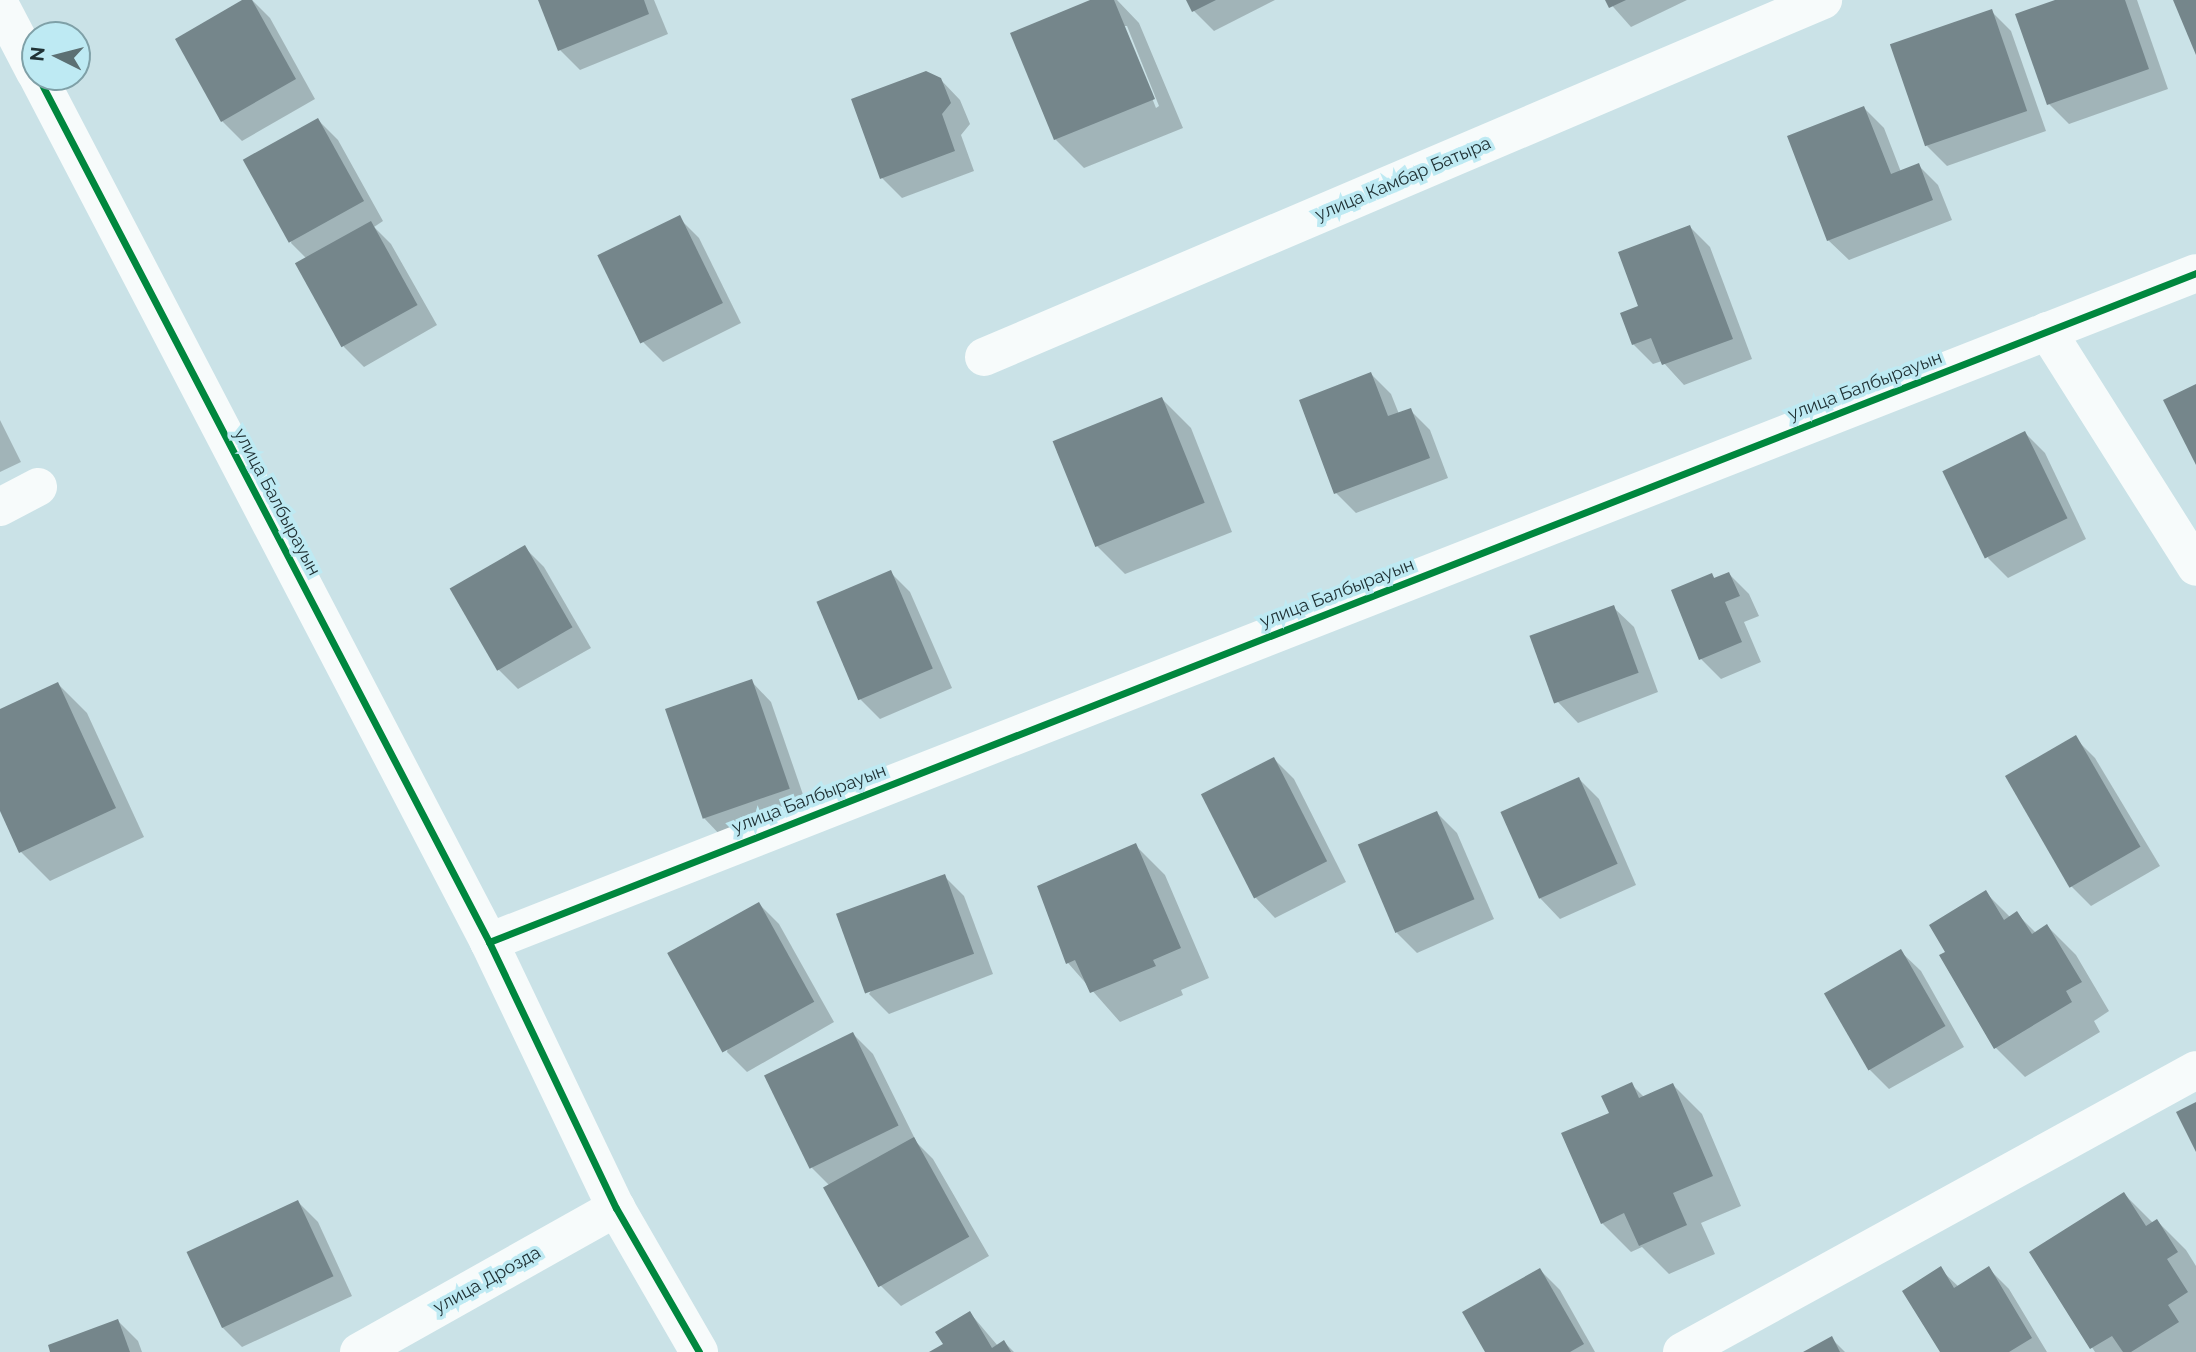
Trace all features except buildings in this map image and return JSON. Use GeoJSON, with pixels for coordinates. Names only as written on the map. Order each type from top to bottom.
{"type":"FeatureCollection","features":[{"type":"Feature","properties":{"kind":"street","name":"улица Камбар Батыра"},"geometry":{"type":"LineString","coordinates":[[984,357],[1823,0]]}},
{"type":"Feature","properties":{"kind":"street"},"geometry":{"type":"LineString","coordinates":[[0,5],[21,45]]}},
{"type":"Feature","properties":{"kind":"street","name":"улица Балбырауын"},"geometry":{"type":"LineString","coordinates":[[45,91],[489,942],[616,1208],[699,1352]]}},
{"type":"Feature","properties":{"kind":"street","name":"улица Балбырауын"},"geometry":{"type":"LineString","coordinates":[[489,942],[2196,273]]}},
{"type":"Feature","properties":{"kind":"street"},"geometry":{"type":"LineString","coordinates":[[2048,331],[2196,567]]}},
{"type":"Feature","properties":{"kind":"street"},"geometry":{"type":"LineString","coordinates":[[0,507],[38,487]]}},
{"type":"Feature","properties":{"kind":"street"},"geometry":{"type":"LineString","coordinates":[[1682,1352],[2196,1070]]}},
{"type":"Feature","properties":{"kind":"street","name":"улица Дрозда"},"geometry":{"type":"LineString","coordinates":[[359,1352],[616,1208]]}},
{"type":"Feature","properties":{"kind":"cycle path"},"geometry":{"type":"LineString","coordinates":[[45,91],[489,942],[616,1208],[699,1352]]}},
{"type":"Feature","properties":{"kind":"cycle path"},"geometry":{"type":"LineString","coordinates":[[489,942],[2196,273]]}}]}
